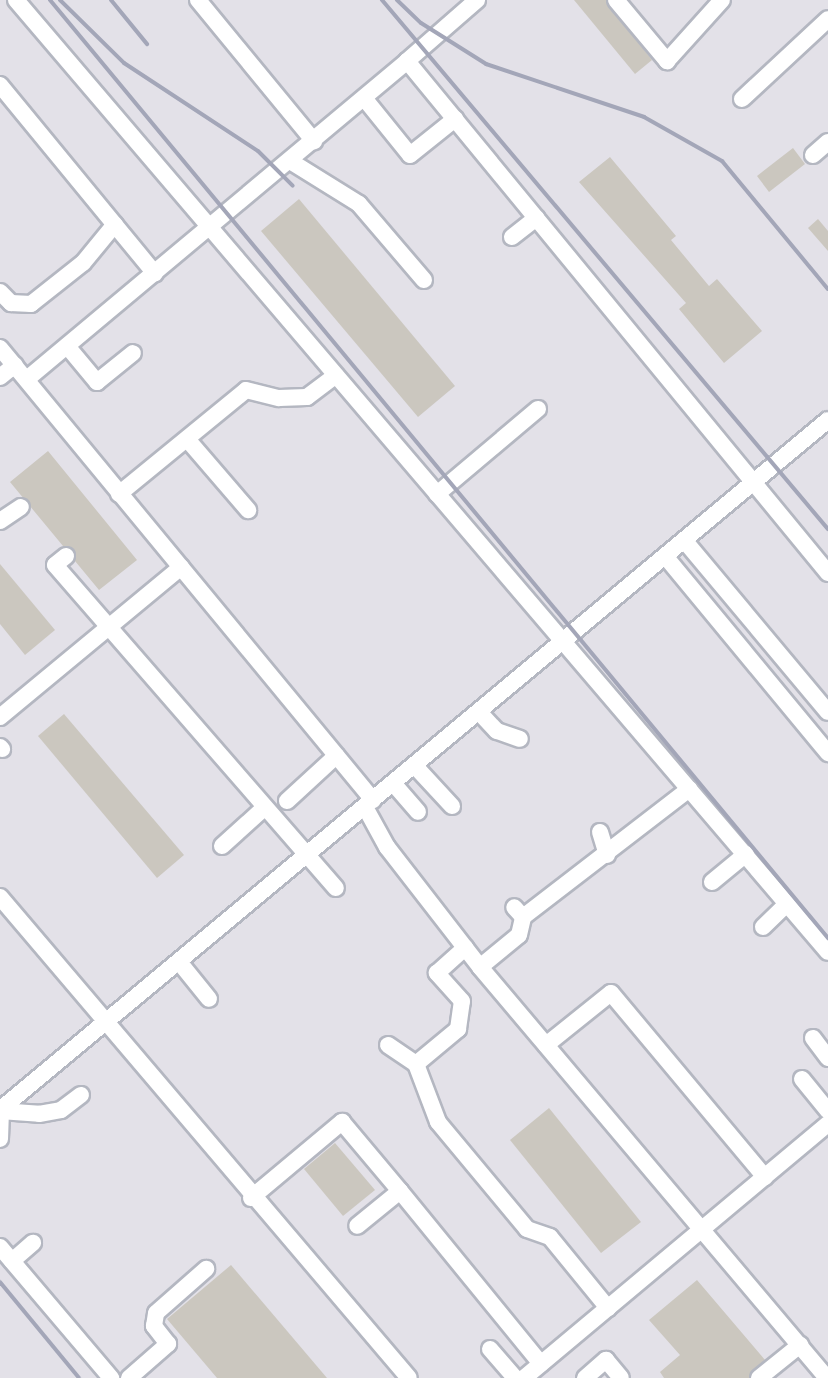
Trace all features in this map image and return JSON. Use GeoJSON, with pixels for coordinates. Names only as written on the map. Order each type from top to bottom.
{"type":"FeatureCollection","features":[{"type":"Feature","properties":{"kind":"lane"},"geometry":{"type":"LineString","coordinates":[[16,0],[212,226],[561,643],[828,951]]}},
{"type":"Feature","properties":{"kind":"lane"},"geometry":{"type":"LineString","coordinates":[[198,0],[314,141]]}},
{"type":"Feature","properties":{"kind":"lane"},"geometry":{"type":"LineString","coordinates":[[616,0],[667,61],[722,0]]}},
{"type":"Feature","properties":{"kind":"lane"},"geometry":{"type":"LineString","coordinates":[[27,379],[364,99],[466,3]]}},
{"type":"Feature","properties":{"kind":"lane"},"geometry":{"type":"LineString","coordinates":[[742,99],[828,19]]}},
{"type":"Feature","properties":{"kind":"lane"},"geometry":{"type":"LineString","coordinates":[[407,61],[828,573]]}},
{"type":"Feature","properties":{"kind":"lane"},"geometry":{"type":"LineString","coordinates":[[0,85],[155,274]]}},
{"type":"Feature","properties":{"kind":"lane"},"geometry":{"type":"LineString","coordinates":[[364,99],[410,155],[455,119]]}},
{"type":"Feature","properties":{"kind":"lane"},"geometry":{"type":"LineString","coordinates":[[813,155],[828,142]]}},
{"type":"Feature","properties":{"kind":"lane"},"geometry":{"type":"LineString","coordinates":[[290,161],[359,204],[424,280]]}},
{"type":"Feature","properties":{"kind":"lane"},"geometry":{"type":"LineString","coordinates":[[512,237],[536,218]]}},
{"type":"Feature","properties":{"kind":"lane"},"geometry":{"type":"LineString","coordinates":[[0,292],[11,303],[31,304],[83,263],[114,224]]}},
{"type":"Feature","properties":{"kind":"lane"},"geometry":{"type":"LineString","coordinates":[[67,346],[97,382],[133,353]]}},
{"type":"Feature","properties":{"kind":"lane"},"geometry":{"type":"LineString","coordinates":[[0,348],[336,756],[369,804],[387,847],[480,967],[827,1378]]}},
{"type":"Feature","properties":{"kind":"lane"},"geometry":{"type":"LineString","coordinates":[[0,377],[15,365]]}},
{"type":"Feature","properties":{"kind":"lane"},"geometry":{"type":"LineString","coordinates":[[119,494],[246,390],[279,398],[307,397],[336,375]]}},
{"type":"Feature","properties":{"kind":"lane"},"geometry":{"type":"LineString","coordinates":[[437,494],[538,409]]}},
{"type":"Feature","properties":{"kind":"lane"},"geometry":{"type":"LineString","coordinates":[[0,1139],[1,1110],[105,1026],[828,420]]}},
{"type":"Feature","properties":{"kind":"lane"},"geometry":{"type":"LineString","coordinates":[[187,439],[248,510]]}},
{"type":"Feature","properties":{"kind":"lane"},"geometry":{"type":"LineString","coordinates":[[0,521],[21,507]]}},
{"type":"Feature","properties":{"kind":"lane"},"geometry":{"type":"LineString","coordinates":[[684,540],[828,712]]}},
{"type":"Feature","properties":{"kind":"lane"},"geometry":{"type":"LineString","coordinates":[[66,556],[55,565],[264,808],[336,888]]}},
{"type":"Feature","properties":{"kind":"lane"},"geometry":{"type":"LineString","coordinates":[[665,556],[828,753]]}},
{"type":"Feature","properties":{"kind":"lane"},"geometry":{"type":"LineString","coordinates":[[0,717],[181,567]]}},
{"type":"Feature","properties":{"kind":"lane"},"geometry":{"type":"LineString","coordinates":[[478,712],[497,731],[520,739]]}},
{"type":"Feature","properties":{"kind":"lane"},"geometry":{"type":"LineString","coordinates":[[287,801],[336,756]]}},
{"type":"Feature","properties":{"kind":"lane"},"geometry":{"type":"LineString","coordinates":[[414,765],[453,806]]}},
{"type":"Feature","properties":{"kind":"lane"},"geometry":{"type":"LineString","coordinates":[[393,783],[418,812]]}},
{"type":"Feature","properties":{"kind":"lane"},"geometry":{"type":"LineString","coordinates":[[480,967],[519,935],[518,912],[607,855],[689,789]]}},
{"type":"Feature","properties":{"kind":"lane"},"geometry":{"type":"LineString","coordinates":[[222,846],[264,808]]}},
{"type":"Feature","properties":{"kind":"lane"},"geometry":{"type":"LineString","coordinates":[[600,832],[607,855]]}},
{"type":"Feature","properties":{"kind":"lane"},"geometry":{"type":"LineString","coordinates":[[712,882],[746,854]]}},
{"type":"Feature","properties":{"kind":"lane"},"geometry":{"type":"LineString","coordinates":[[0,897],[105,1026],[251,1198],[409,1378]]}},
{"type":"Feature","properties":{"kind":"lane"},"geometry":{"type":"LineString","coordinates":[[762,927],[788,904]]}},
{"type":"Feature","properties":{"kind":"lane"},"geometry":{"type":"LineString","coordinates":[[416,1064],[458,1029],[462,1001],[437,973],[465,948]]}},
{"type":"Feature","properties":{"kind":"lane"},"geometry":{"type":"LineString","coordinates":[[180,963],[209,999]]}},
{"type":"Feature","properties":{"kind":"lane"},"geometry":{"type":"LineString","coordinates":[[546,1045],[611,993],[765,1177]]}},
{"type":"Feature","properties":{"kind":"lane"},"geometry":{"type":"LineString","coordinates":[[813,1038],[828,1058]]}},
{"type":"Feature","properties":{"kind":"lane"},"geometry":{"type":"LineString","coordinates":[[388,1045],[416,1064],[438,1122],[527,1229],[550,1237],[608,1308]]}},
{"type":"Feature","properties":{"kind":"lane"},"geometry":{"type":"LineString","coordinates":[[802,1079],[828,1111]]}},
{"type":"Feature","properties":{"kind":"lane"},"geometry":{"type":"LineString","coordinates":[[1,1110],[39,1114],[61,1110],[81,1095]]}},
{"type":"Feature","properties":{"kind":"lane"},"geometry":{"type":"LineString","coordinates":[[251,1198],[342,1122],[541,1364]]}},
{"type":"Feature","properties":{"kind":"lane"},"geometry":{"type":"LineString","coordinates":[[524,1378],[828,1124]]}},
{"type":"Feature","properties":{"kind":"lane"},"geometry":{"type":"LineString","coordinates":[[357,1226],[400,1191]]}},
{"type":"Feature","properties":{"kind":"lane"},"geometry":{"type":"LineString","coordinates":[[12,1261],[33,1243]]}},
{"type":"Feature","properties":{"kind":"lane"},"geometry":{"type":"LineString","coordinates":[[0,1247],[111,1378]]}},
{"type":"Feature","properties":{"kind":"lane"},"geometry":{"type":"LineString","coordinates":[[129,1378],[168,1344],[154,1326],[156,1313],[206,1269]]}},
{"type":"Feature","properties":{"kind":"lane"},"geometry":{"type":"LineString","coordinates":[[759,1378],[800,1345]]}},
{"type":"Feature","properties":{"kind":"lane"},"geometry":{"type":"LineString","coordinates":[[490,1349],[515,1378]]}},
{"type":"Feature","properties":{"kind":"lane"},"geometry":{"type":"LineString","coordinates":[[585,1378],[606,1360],[621,1378]]}},
{"type":"Feature","properties":{"kind":"shaded area"},"geometry":{"type":"Polygon","coordinates":[[[0,0],[828,0],[828,1378],[0,1378],[0,0]]]}},
{"type":"Feature","properties":{"kind":"building"},"geometry":{"type":"Polygon","coordinates":[[[574,0],[606,0],[652,60],[635,74],[574,0]]]}},
{"type":"Feature","properties":{"kind":"building"},"geometry":{"type":"Polygon","coordinates":[[[793,148],[805,164],[769,192],[757,176],[793,148]]]}},
{"type":"Feature","properties":{"kind":"building"},"geometry":{"type":"Polygon","coordinates":[[[610,157],[676,236],[671,240],[709,286],[717,279],[762,331],[724,363],[679,309],[686,303],[579,182],[610,157]]]}},
{"type":"Feature","properties":{"kind":"building"},"geometry":{"type":"Polygon","coordinates":[[[299,199],[455,386],[418,417],[261,231],[299,199]]]}},
{"type":"Feature","properties":{"kind":"building"},"geometry":{"type":"Polygon","coordinates":[[[818,219],[828,231],[828,251],[808,228],[818,219]]]}},
{"type":"Feature","properties":{"kind":"building"},"geometry":{"type":"Polygon","coordinates":[[[48,451],[137,560],[99,590],[75,561],[74,550],[63,546],[10,482],[48,451]]]}},
{"type":"Feature","properties":{"kind":"building"},"geometry":{"type":"Polygon","coordinates":[[[0,564],[55,630],[25,655],[0,624],[0,564]]]}},
{"type":"Feature","properties":{"kind":"building"},"geometry":{"type":"Polygon","coordinates":[[[64,714],[184,855],[157,878],[38,736],[64,714]]]}},
{"type":"Feature","properties":{"kind":"building"},"geometry":{"type":"Polygon","coordinates":[[[549,1108],[641,1222],[601,1253],[510,1140],[549,1108]]]}},
{"type":"Feature","properties":{"kind":"building"},"geometry":{"type":"Polygon","coordinates":[[[335,1143],[375,1190],[343,1216],[304,1169],[335,1143]]]}},
{"type":"Feature","properties":{"kind":"building"},"geometry":{"type":"Polygon","coordinates":[[[231,1265],[327,1378],[217,1378],[167,1319],[231,1265]]]}},
{"type":"Feature","properties":{"kind":"building"},"geometry":{"type":"Polygon","coordinates":[[[697,1280],[765,1360],[749,1378],[664,1378],[660,1372],[680,1355],[649,1320],[697,1280]]]}},
{"type":"Feature","properties":{"kind":"railway"},"geometry":{"type":"LineString","coordinates":[[50,0],[828,938]]}},
{"type":"Feature","properties":{"kind":"railway"},"geometry":{"type":"LineString","coordinates":[[60,0],[124,63],[258,151],[293,186]]}},
{"type":"Feature","properties":{"kind":"railway"},"geometry":{"type":"LineString","coordinates":[[111,0],[147,44]]}},
{"type":"Feature","properties":{"kind":"railway"},"geometry":{"type":"LineString","coordinates":[[382,0],[828,529]]}},
{"type":"Feature","properties":{"kind":"railway"},"geometry":{"type":"LineString","coordinates":[[397,0],[421,23],[486,64],[644,117],[722,161],[828,289]]}},
{"type":"Feature","properties":{"kind":"railway"},"geometry":{"type":"LineString","coordinates":[[0,1282],[79,1378]]}}]}
